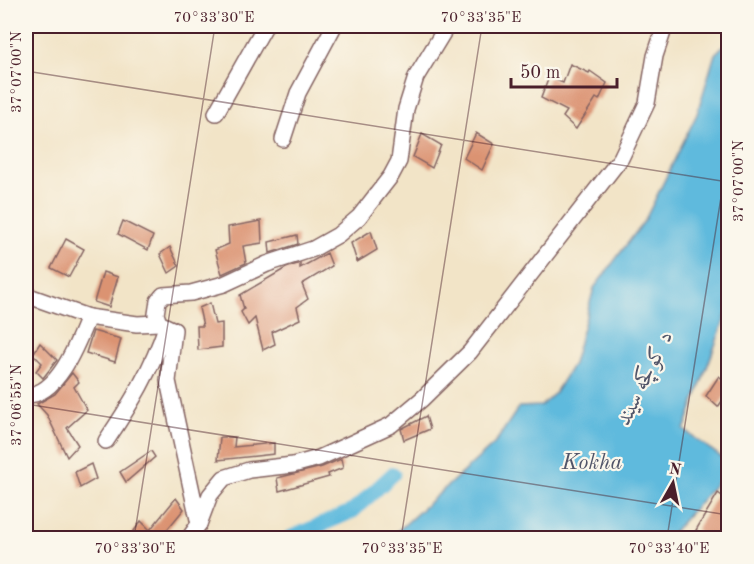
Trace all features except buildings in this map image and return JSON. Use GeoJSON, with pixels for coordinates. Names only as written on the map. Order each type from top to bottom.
{"type":"FeatureCollection","features":[{"type":"Feature","properties":{"kind":"street"},"geometry":{"type":"LineString","coordinates":[[216,113],[265,26]]}},
{"type":"Feature","properties":{"kind":"street"},"geometry":{"type":"LineString","coordinates":[[283,139],[298,93],[334,26]]}},
{"type":"Feature","properties":{"kind":"street"},"geometry":{"type":"LineString","coordinates":[[106,441],[137,395],[158,353],[163,325],[156,314],[158,301],[163,295],[191,292],[224,284],[267,264],[313,249],[338,236],[359,217],[399,161],[406,109],[416,77],[447,26]]}},
{"type":"Feature","properties":{"kind":"street"},"geometry":{"type":"LineString","coordinates":[[189,538],[199,524],[210,495],[224,478],[249,470],[293,465],[319,458],[391,425],[422,399],[470,352],[621,158],[647,103],[656,56],[665,26]]}},
{"type":"Feature","properties":{"kind":"street"},"geometry":{"type":"LineString","coordinates":[[26,295],[88,317],[163,325],[174,330],[168,381],[199,524]]}},
{"type":"Feature","properties":{"kind":"street"},"geometry":{"type":"LineString","coordinates":[[26,395],[48,387],[68,362],[88,317]]}},
{"type":"Feature","properties":{"kind":"water"},"geometry":{"type":"Polygon","coordinates":[[[728,41],[728,310],[684,430],[728,462],[728,470],[668,538],[390,538],[495,443],[519,407],[541,406],[555,393],[573,364],[594,288],[645,220],[697,114],[715,54],[728,41]]]}},
{"type":"Feature","properties":{"kind":"waterway"},"geometry":{"type":"LineString","coordinates":[[290,538],[353,511],[393,474]]}},
{"type":"Feature","properties":{"kind":"water label","name":"د کوکچه سیند"},"geometry":{"type":"Point","coordinates":[645,378]}},
{"type":"Feature","properties":{"kind":"water label","name":"Kokha"},"geometry":{"type":"Point","coordinates":[592,463]}}]}
